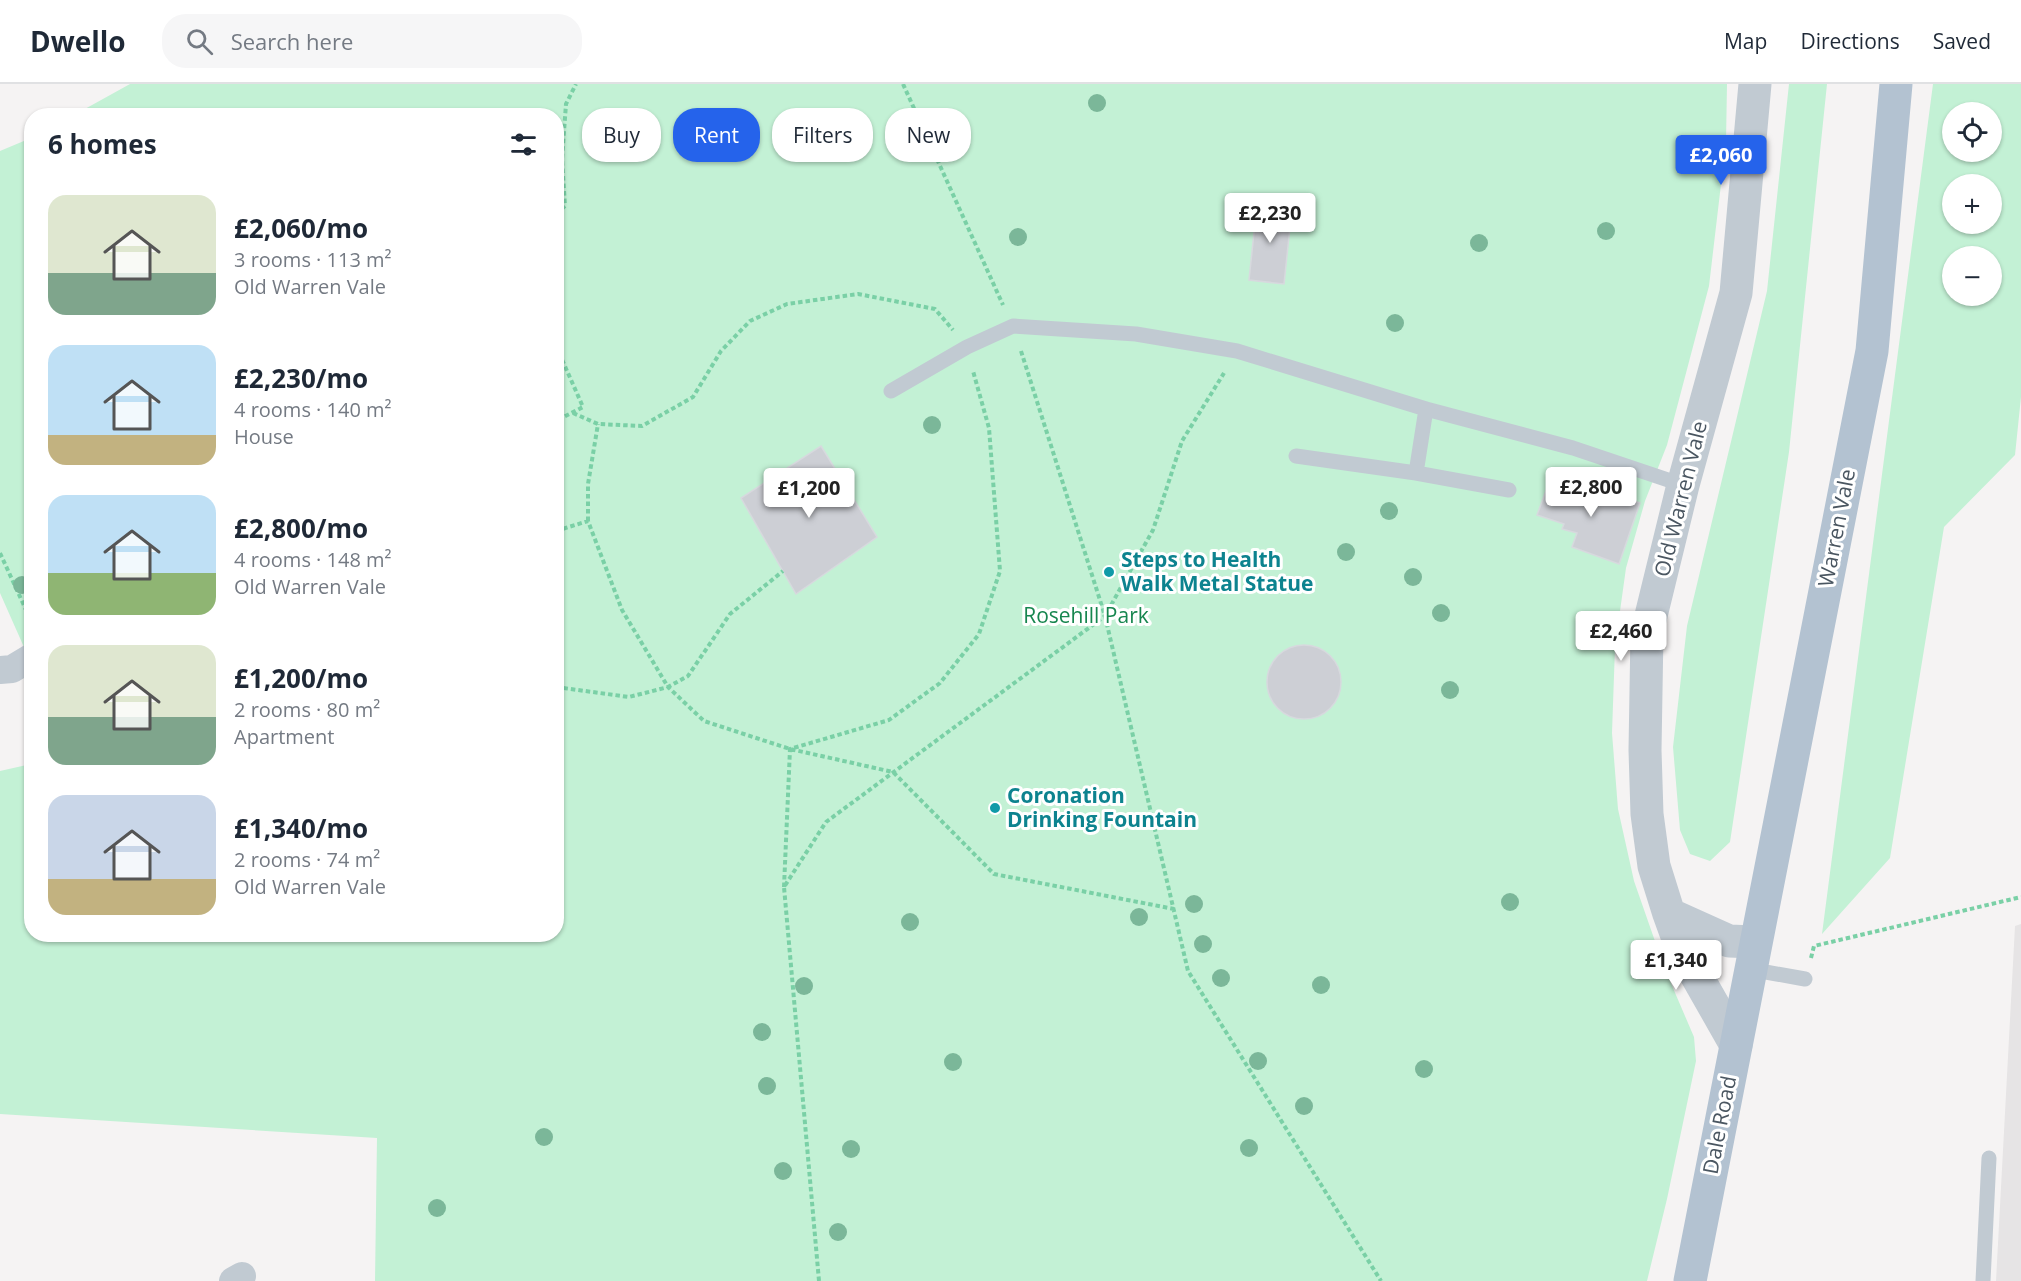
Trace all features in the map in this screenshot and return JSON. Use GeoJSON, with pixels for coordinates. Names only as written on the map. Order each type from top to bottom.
{"type":"FeatureCollection","features":[{"type":"Feature","properties":{"kind":"main road","name":"Warren Vale"},"geometry":{"type":"LineString","coordinates":[[1752,955],[1872,351],[1896,84]]}},
{"type":"Feature","properties":{"kind":"main road","name":"Dale Road"},"geometry":{"type":"LineString","coordinates":[[1690,1281],[1752,955]]}},
{"type":"Feature","properties":{"kind":"street","name":"Old Warren Vale"},"geometry":{"type":"LineString","coordinates":[[1736,1044],[1682,950],[1654,866],[1647,814],[1647,632],[1683,485],[1736,293],[1755,84]]}},
{"type":"Feature","properties":{"kind":"street"},"geometry":{"type":"LineString","coordinates":[[0,670],[12,669],[24,662]]}},
{"type":"Feature","properties":{"kind":"street"},"geometry":{"type":"LineString","coordinates":[[1669,914],[1729,941],[1752,955]]}},
{"type":"Feature","properties":{"kind":"lane"},"geometry":{"type":"LineString","coordinates":[[891,391],[967,347],[1013,326],[1136,334],[1237,351],[1426,409],[1573,448],[1683,485]]}},
{"type":"Feature","properties":{"kind":"lane"},"geometry":{"type":"LineString","coordinates":[[1416,473],[1426,409]]}},
{"type":"Feature","properties":{"kind":"lane"},"geometry":{"type":"LineString","coordinates":[[1296,456],[1416,473],[1509,490]]}},
{"type":"Feature","properties":{"kind":"lane"},"geometry":{"type":"LineString","coordinates":[[1752,955],[1805,979]]}},
{"type":"Feature","properties":{"kind":"lane"},"geometry":{"type":"LineString","coordinates":[[1983,1281],[1989,1158]]}},
{"type":"Feature","properties":{"kind":"path"},"geometry":{"type":"LineString","coordinates":[[564,132],[566,104],[576,84]]}},
{"type":"Feature","properties":{"kind":"path"},"geometry":{"type":"LineString","coordinates":[[903,84],[1013,326],[1105,616],[1188,971],[1381,1281]]}},
{"type":"Feature","properties":{"kind":"path"},"geometry":{"type":"LineString","coordinates":[[564,190],[564,207]]}},
{"type":"Feature","properties":{"kind":"path"},"geometry":{"type":"LineString","coordinates":[[573,413],[598,424],[642,426],[693,397],[721,351],[750,321],[787,304],[858,294],[935,309],[967,347],[989,428],[1000,571],[979,634],[940,683],[889,720],[790,749]]}},
{"type":"Feature","properties":{"kind":"path"},"geometry":{"type":"LineString","coordinates":[[784,887],[826,822],[1105,616],[1153,530],[1182,441],[1237,351]]}},
{"type":"Feature","properties":{"kind":"path"},"geometry":{"type":"LineString","coordinates":[[564,364],[583,407],[564,417]]}},
{"type":"Feature","properties":{"kind":"path"},"geometry":{"type":"LineString","coordinates":[[598,424],[588,484],[588,521],[622,610],[668,687],[704,721],[790,749],[893,772],[994,874],[1174,909]]}},
{"type":"Feature","properties":{"kind":"path"},"geometry":{"type":"LineString","coordinates":[[564,528],[588,521]]}},
{"type":"Feature","properties":{"kind":"path"},"geometry":{"type":"LineString","coordinates":[[0,553],[24,606]]}},
{"type":"Feature","properties":{"kind":"path"},"geometry":{"type":"LineString","coordinates":[[564,688],[629,697],[668,687],[688,676],[730,614],[783,571]]}},
{"type":"Feature","properties":{"kind":"path"},"geometry":{"type":"LineString","coordinates":[[790,749],[784,887],[819,1281]]}},
{"type":"Feature","properties":{"kind":"path"},"geometry":{"type":"LineString","coordinates":[[1805,979],[1814,946],[2021,897]]}},
{"type":"Feature","properties":{"kind":"shaded area"},"geometry":{"type":"Polygon","coordinates":[[[2021,924],[2021,1281],[1996,1281],[2015,926],[2021,924]]]}},
{"type":"Feature","properties":{"kind":"green space","name":"Rosehill Park"},"geometry":{"type":"Polygon","coordinates":[[[130,84],[1727,84],[1726,142],[1709,286],[1667,445],[1645,501],[1626,568],[1615,647],[1612,733],[1618,809],[1634,881],[1664,967],[1694,1037],[1696,1061],[1647,1281],[375,1281],[377,1138],[0,1114],[0,771],[24,766],[24,942],[564,942],[564,108],[87,108],[130,84]]]}},
{"type":"Feature","properties":{"kind":"green space"},"geometry":{"type":"Polygon","coordinates":[[[1789,84],[1827,84],[1789,452],[1730,842],[1710,861],[1690,854],[1680,830],[1673,747],[1687,626],[1767,291],[1789,84]]]}},
{"type":"Feature","properties":{"kind":"green space"},"geometry":{"type":"Polygon","coordinates":[[[1933,84],[2021,84],[2021,397],[2015,455],[1944,527],[1890,858],[1822,934],[1933,84]]]}},
{"type":"Feature","properties":{"kind":"green space"},"geometry":{"type":"Polygon","coordinates":[[[24,141],[24,647],[0,593],[0,151],[24,141]]]}},
{"type":"Feature","properties":{"kind":"building"},"geometry":{"type":"Polygon","coordinates":[[[1257,204],[1292,208],[1284,284],[1249,280],[1257,204]]]}},
{"type":"Feature","properties":{"kind":"building"},"geometry":{"type":"Polygon","coordinates":[[[821,446],[877,537],[796,594],[741,498],[821,446]]]}},
{"type":"Feature","properties":{"kind":"building"},"geometry":{"type":"Polygon","coordinates":[[[1550,480],[1577,488],[1579,482],[1640,503],[1619,564],[1572,547],[1577,533],[1562,529],[1564,524],[1537,515],[1550,480]]]}},
{"type":"Feature","properties":{"kind":"building"},"geometry":{"type":"Polygon","coordinates":[[[1304,645],[1325,651],[1335,661],[1341,682],[1335,703],[1325,713],[1304,719],[1283,713],[1273,703],[1267,682],[1273,661],[1283,651],[1304,645]]]}},
{"type":"Feature","properties":{"kind":"place","name":"Steps to Health Walk Metal Statue"},"geometry":{"type":"Point","coordinates":[1109,572]}},
{"type":"Feature","properties":{"kind":"place","name":"Coronation Drinking Fountain"},"geometry":{"type":"Point","coordinates":[995,808]}}]}
